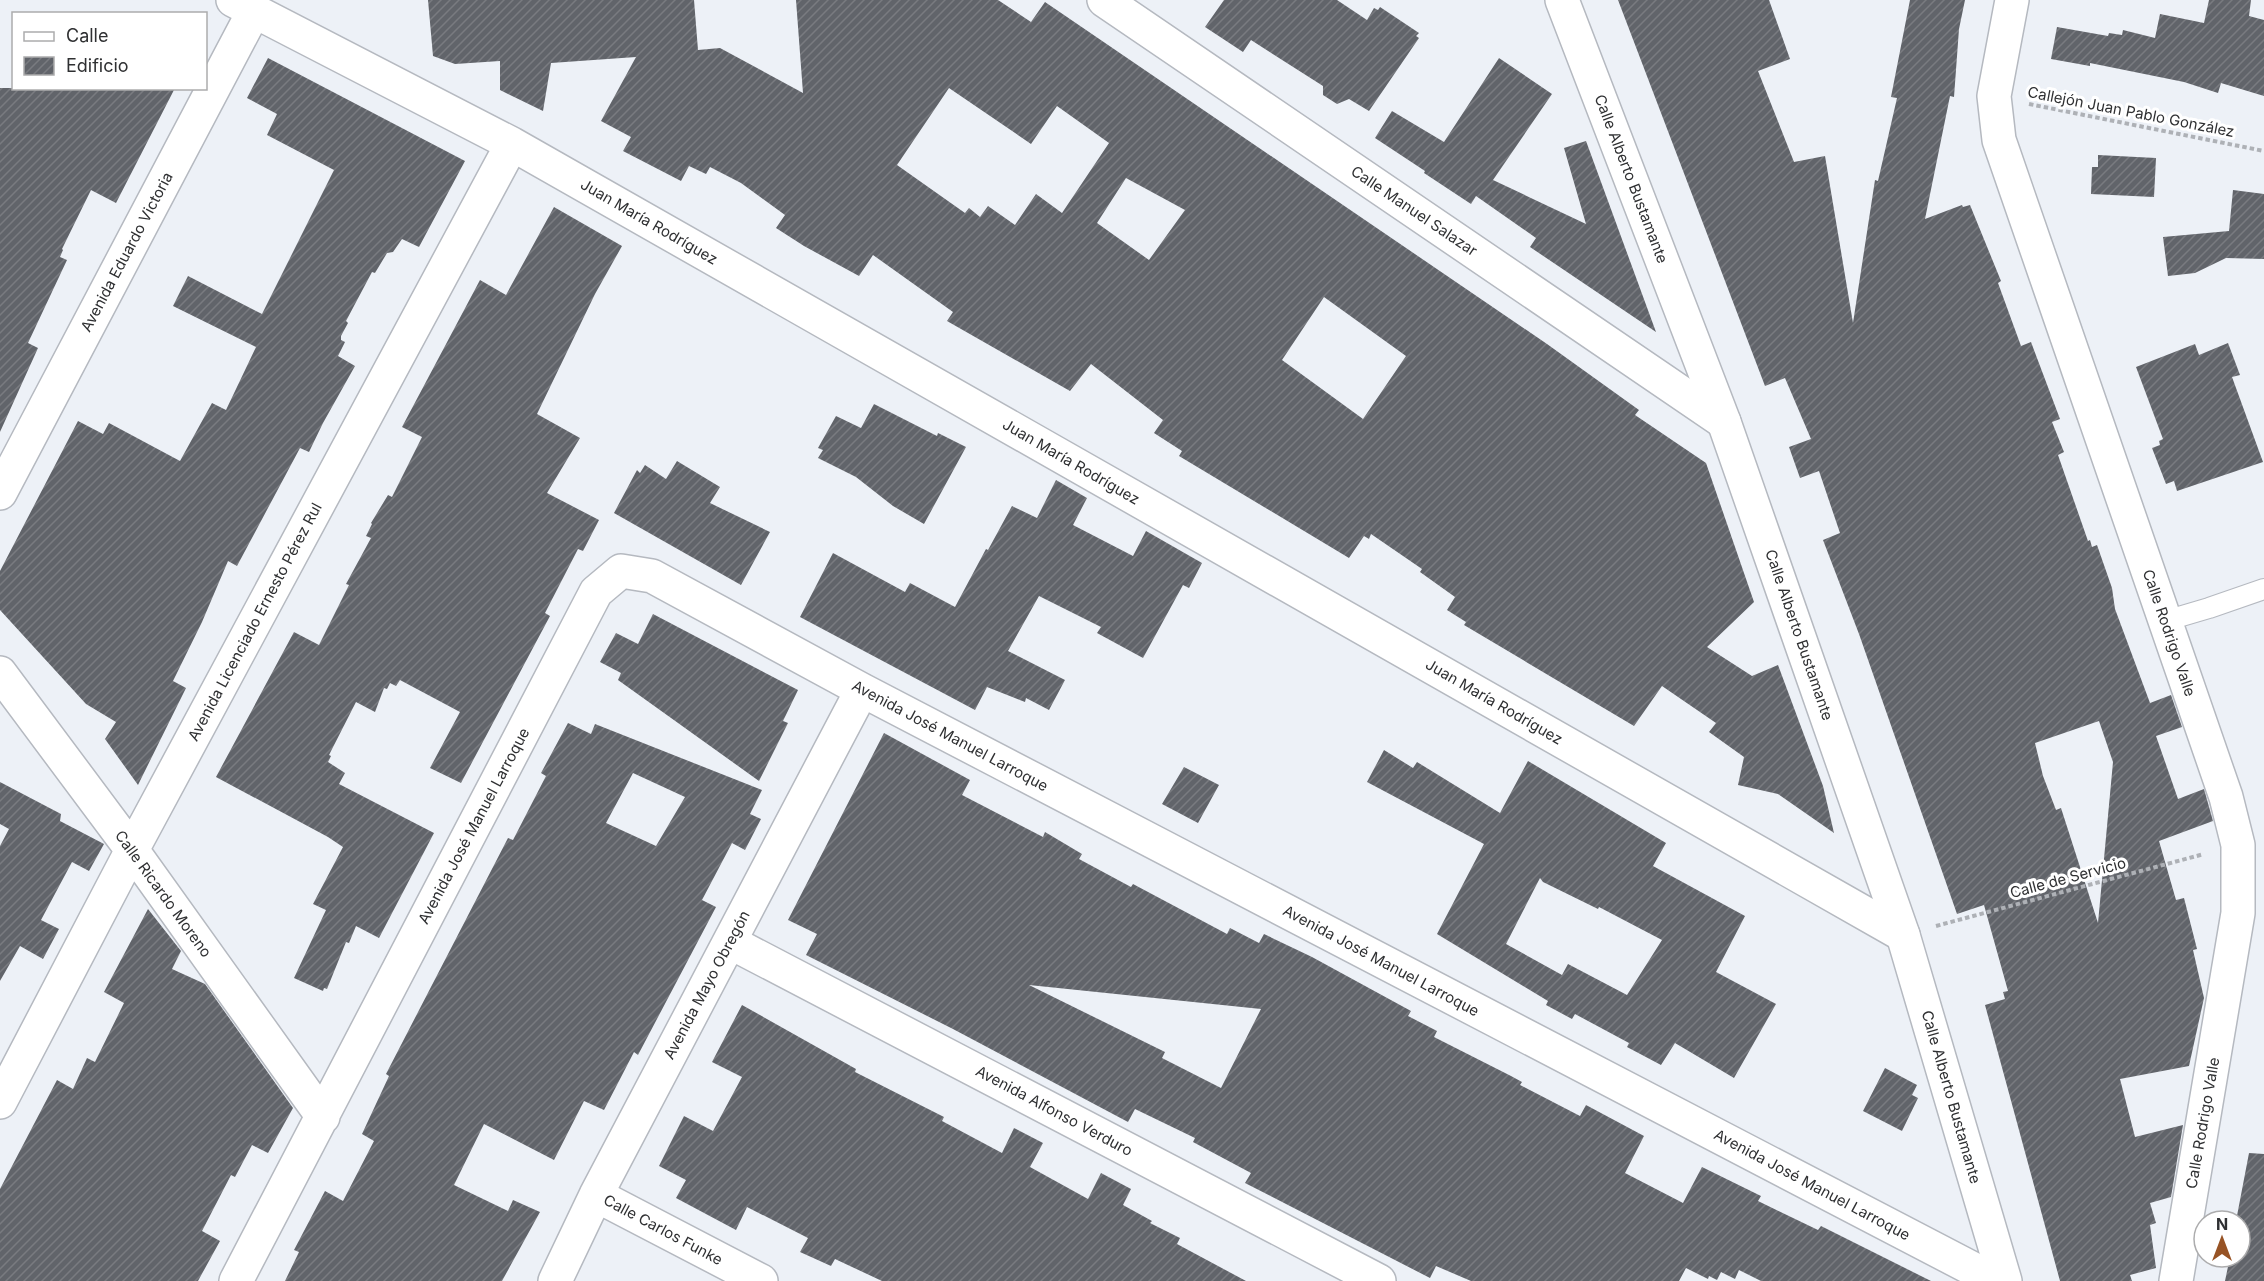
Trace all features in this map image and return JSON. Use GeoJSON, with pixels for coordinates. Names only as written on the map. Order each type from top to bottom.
{"type":"FeatureCollection","features":[{"type":"Feature","properties":{"kind":"street","name":"Calle Manuel Salazar"},"geometry":{"type":"LineString","coordinates":[[1104,0],[1724,422]]}},
{"type":"Feature","properties":{"kind":"street","name":"Calle Alberto Bustamante"},"geometry":{"type":"LineString","coordinates":[[1562,0],[1724,422],[1903,935],[2005,1281]]}},
{"type":"Feature","properties":{"kind":"street","name":"Calle Rodrigo Valle"},"geometry":{"type":"LineString","coordinates":[[2012,0],[1994,96],[1999,140],[2226,797],[2238,845],[2238,914],[2176,1281]]}},
{"type":"Feature","properties":{"kind":"street","name":"Juan María Rodríguez"},"geometry":{"type":"LineString","coordinates":[[244,5],[512,144],[1903,935]]}},
{"type":"Feature","properties":{"kind":"street","name":"Avenida Eduardo Victoria"},"geometry":{"type":"LineString","coordinates":[[207,79],[244,5]]}},
{"type":"Feature","properties":{"kind":"street","name":"Avenida Eduardo Victoria"},"geometry":{"type":"LineString","coordinates":[[0,493],[202,90]]}},
{"type":"Feature","properties":{"kind":"street","name":"Avenida Licenciado Ernesto Pérez Rul"},"geometry":{"type":"LineString","coordinates":[[0,1102],[132,850],[512,144]]}},
{"type":"Feature","properties":{"kind":"street","name":"Avenida José Manuel Larroque"},"geometry":{"type":"LineString","coordinates":[[236,1281],[596,592],[621,571],[652,576],[862,690],[1996,1281]]}},
{"type":"Feature","properties":{"kind":"street","name":"Calle Ricardo Moreno"},"geometry":{"type":"LineString","coordinates":[[0,674],[132,850],[323,1117]]}},
{"type":"Feature","properties":{"kind":"street","name":"Avenida Mayo Obregón"},"geometry":{"type":"LineString","coordinates":[[555,1281],[596,1195],[862,690]]}},
{"type":"Feature","properties":{"kind":"street","name":"Avenida Alfonso Verduro"},"geometry":{"type":"LineString","coordinates":[[730,942],[1379,1281]]}},
{"type":"Feature","properties":{"kind":"street","name":"Calle Carlos Funke"},"geometry":{"type":"LineString","coordinates":[[596,1195],[760,1281]]}},
{"type":"Feature","properties":{"kind":"lane"},"geometry":{"type":"LineString","coordinates":[[2165,621],[2264,589]]}},
{"type":"Feature","properties":{"kind":"path","name":"Callejón Juan Pablo González"},"geometry":{"type":"LineString","coordinates":[[1994,96],[2264,151]]}},
{"type":"Feature","properties":{"kind":"path","name":"Calle de Servicio"},"geometry":{"type":"LineString","coordinates":[[1903,935],[2238,845]]}},
{"type":"Feature","properties":{"kind":"building"},"geometry":{"type":"Polygon","coordinates":[[[428,0],[694,0],[698,50],[720,48],[803,93],[796,0],[998,0],[1031,22],[1045,2],[1547,344],[1639,410],[1635,415],[1706,463],[1754,602],[1707,647],[1752,676],[1778,665],[1823,786],[1834,833],[1778,794],[1738,785],[1744,757],[1709,732],[1716,723],[1662,686],[1634,726],[1464,625],[1466,622],[1447,610],[1455,597],[1420,572],[1422,569],[1371,534],[1369,539],[1364,536],[1349,558],[1179,456],[1182,451],[1154,433],[1163,420],[1091,364],[1070,391],[947,321],[953,312],[873,255],[859,276],[804,246],[776,228],[785,215],[741,183],[710,167],[706,174],[689,166],[681,181],[623,151],[631,137],[601,121],[636,57],[551,63],[543,111],[500,90],[500,61],[455,64],[433,56],[428,0]],[[949,88],[897,165],[965,213],[969,208],[980,217],[988,206],[1015,225],[1036,194],[1062,213],[1109,143],[1057,106],[1031,144],[949,88]],[[1126,178],[1097,223],[1149,260],[1185,210],[1126,178]],[[1324,297],[1282,360],[1363,419],[1406,356],[1324,297]]]}},
{"type":"Feature","properties":{"kind":"building"},"geometry":{"type":"Polygon","coordinates":[[[1224,0],[1337,0],[1367,20],[1374,8],[1378,10],[1380,7],[1419,33],[1416,36],[1419,38],[1369,111],[1349,99],[1337,104],[1323,95],[1323,86],[1251,40],[1243,52],[1205,27],[1224,0]]]}},
{"type":"Feature","properties":{"kind":"building"},"geometry":{"type":"Polygon","coordinates":[[[1618,0],[1769,0],[1790,59],[1758,71],[1794,162],[1825,156],[1853,323],[1875,180],[1878,181],[1897,98],[1891,97],[1910,0],[1965,0],[1959,29],[1954,97],[1950,96],[1925,219],[1962,205],[1963,207],[1970,205],[2001,281],[1998,283],[2021,346],[2031,342],[2060,419],[2052,422],[2064,452],[2058,455],[2088,541],[2090,540],[2092,547],[2097,545],[2112,588],[2115,609],[2150,703],[2171,695],[2182,727],[2156,736],[2178,799],[2204,789],[2213,821],[2159,841],[2176,900],[2184,898],[2197,949],[2193,950],[2204,998],[2189,1066],[2120,1079],[2135,1137],[2183,1125],[2171,1197],[2150,1203],[2156,1223],[2150,1225],[2156,1268],[2130,1275],[2132,1281],[2060,1281],[1985,1005],[2005,999],[2003,992],[2008,991],[1984,905],[1957,914],[1859,634],[1823,540],[1840,533],[1819,471],[1800,478],[1789,447],[1811,439],[1785,378],[1765,386],[1618,0]],[[2099,721],[2035,743],[2043,776],[2056,810],[2061,808],[2098,923],[2113,762],[2099,721]]]}},
{"type":"Feature","properties":{"kind":"building"},"geometry":{"type":"Polygon","coordinates":[[[2209,0],[2251,0],[2249,16],[2264,20],[2264,96],[2221,83],[2218,93],[2184,82],[2090,63],[2090,66],[2051,59],[2057,27],[2108,36],[2109,33],[2122,35],[2123,30],[2155,38],[2160,14],[2204,23],[2209,0]]]}},
{"type":"Feature","properties":{"kind":"building"},"geometry":{"type":"Polygon","coordinates":[[[268,58],[465,161],[419,247],[402,239],[393,252],[387,253],[375,273],[372,272],[346,321],[348,323],[341,336],[341,340],[345,342],[338,356],[355,366],[309,452],[300,448],[237,566],[228,561],[173,681],[186,688],[138,785],[105,739],[116,722],[86,704],[0,610],[0,571],[78,421],[103,434],[109,423],[180,461],[212,403],[226,410],[256,347],[173,306],[188,276],[262,314],[334,170],[267,135],[277,114],[247,98],[268,58]]]}},
{"type":"Feature","properties":{"kind":"building"},"geometry":{"type":"Polygon","coordinates":[[[1499,58],[1552,94],[1493,180],[1586,224],[1564,148],[1586,141],[1656,332],[1530,247],[1536,238],[1476,196],[1471,204],[1375,138],[1392,111],[1444,142],[1499,58]]]}},
{"type":"Feature","properties":{"kind":"building"},"geometry":{"type":"Polygon","coordinates":[[[0,88],[12,88],[12,90],[174,90],[116,203],[91,190],[62,249],[60,257],[67,260],[28,343],[38,348],[0,432],[0,88]]]}},
{"type":"Feature","properties":{"kind":"building"},"geometry":{"type":"Polygon","coordinates":[[[2098,155],[2156,158],[2154,197],[2091,194],[2092,167],[2098,167],[2098,155]]]}},
{"type":"Feature","properties":{"kind":"building"},"geometry":{"type":"Polygon","coordinates":[[[2233,190],[2264,194],[2264,259],[2226,258],[2195,273],[2168,276],[2163,237],[2229,231],[2233,190]]]}},
{"type":"Feature","properties":{"kind":"building"},"geometry":{"type":"Polygon","coordinates":[[[554,207],[622,246],[595,294],[537,414],[580,438],[547,493],[599,520],[583,551],[578,549],[545,613],[550,616],[461,783],[430,768],[460,712],[400,680],[396,686],[390,683],[387,689],[384,688],[375,712],[356,702],[329,755],[331,756],[328,762],[345,773],[339,784],[434,833],[379,938],[356,926],[349,943],[346,942],[327,989],[324,988],[323,991],[294,978],[326,910],[313,904],[343,847],[216,777],[294,632],[319,645],[349,585],[346,584],[371,538],[366,536],[371,523],[388,495],[392,497],[422,437],[402,427],[480,280],[506,295],[554,207]]]}},
{"type":"Feature","properties":{"kind":"building"},"geometry":{"type":"Polygon","coordinates":[[[2228,343],[2240,375],[2232,377],[2263,462],[2177,491],[2174,481],[2166,484],[2152,448],[2160,445],[2159,441],[2163,439],[2136,367],[2195,344],[2199,355],[2228,343]]]}},
{"type":"Feature","properties":{"kind":"building"},"geometry":{"type":"Polygon","coordinates":[[[874,404],[937,436],[938,433],[966,447],[924,524],[893,506],[856,477],[818,458],[823,450],[818,448],[836,416],[861,428],[874,404]]]}},
{"type":"Feature","properties":{"kind":"building"},"geometry":{"type":"Polygon","coordinates":[[[677,461],[720,487],[710,503],[770,532],[741,585],[614,513],[637,470],[640,473],[645,465],[666,479],[677,461]]]}},
{"type":"Feature","properties":{"kind":"building"},"geometry":{"type":"Polygon","coordinates":[[[1056,480],[1087,498],[1073,525],[1133,556],[1146,531],[1202,563],[1189,588],[1183,585],[1143,658],[1097,633],[1101,627],[1039,596],[1008,651],[1065,680],[1049,710],[1026,698],[1025,702],[987,687],[975,710],[800,617],[833,553],[905,592],[910,583],[955,607],[1012,506],[1037,518],[1056,480]]]}},
{"type":"Feature","properties":{"kind":"building"},"geometry":{"type":"Polygon","coordinates":[[[653,614],[798,690],[783,721],[788,723],[759,781],[618,680],[621,673],[600,662],[616,633],[638,644],[653,614]]]}},
{"type":"Feature","properties":{"kind":"building"},"geometry":{"type":"Polygon","coordinates":[[[568,723],[591,734],[595,724],[762,790],[750,814],[761,819],[745,850],[732,843],[702,900],[716,907],[638,1055],[634,1052],[604,1110],[584,1101],[554,1160],[484,1124],[454,1185],[508,1211],[513,1200],[540,1212],[502,1281],[285,1281],[299,1252],[294,1250],[325,1191],[343,1201],[374,1141],[362,1134],[389,1076],[386,1074],[508,838],[513,840],[546,776],[541,773],[568,723]],[[633,773],[606,823],[656,846],[685,797],[633,773]]]}},
{"type":"Feature","properties":{"kind":"building"},"geometry":{"type":"Polygon","coordinates":[[[884,733],[970,780],[962,795],[1043,837],[1045,832],[1082,854],[1079,859],[1131,887],[1133,884],[1227,934],[1230,928],[1259,943],[1264,934],[1312,957],[1411,1011],[1408,1016],[1437,1031],[1434,1037],[1522,1082],[1520,1085],[1580,1116],[1586,1105],[1644,1136],[1625,1173],[1683,1203],[1702,1167],[1761,1196],[1758,1201],[1818,1230],[1821,1226],[1931,1281],[1761,1281],[1739,1270],[1735,1279],[1721,1272],[1717,1280],[1709,1276],[1708,1279],[1686,1268],[1679,1281],[1471,1281],[1436,1266],[1430,1278],[1245,1183],[1251,1173],[1193,1142],[1195,1138],[1135,1109],[1128,1122],[953,1029],[806,955],[817,934],[788,920],[884,733]],[[1029,985],[1165,1052],[1162,1058],[1221,1088],[1261,1009],[1029,985]]]}},
{"type":"Feature","properties":{"kind":"building"},"geometry":{"type":"Polygon","coordinates":[[[1384,750],[1413,768],[1417,762],[1500,813],[1528,761],[1666,843],[1653,866],[1745,916],[1716,972],[1776,1004],[1734,1078],[1675,1043],[1661,1065],[1627,1047],[1629,1043],[1575,1014],[1572,1019],[1546,1005],[1548,1001],[1437,934],[1484,844],[1367,782],[1384,750]],[[1540,878],[1506,944],[1562,975],[1568,964],[1627,995],[1662,940],[1599,907],[1598,909],[1543,882],[1540,878]]]}},
{"type":"Feature","properties":{"kind":"building"},"geometry":{"type":"Polygon","coordinates":[[[1184,767],[1219,785],[1198,823],[1162,804],[1184,767]]]}},
{"type":"Feature","properties":{"kind":"building"},"geometry":{"type":"Polygon","coordinates":[[[0,782],[61,814],[60,821],[104,844],[89,871],[72,862],[41,920],[59,929],[43,959],[20,946],[0,981],[0,846],[9,829],[0,824],[0,782]]]}},
{"type":"Feature","properties":{"kind":"building"},"geometry":{"type":"Polygon","coordinates":[[[148,909],[181,951],[172,969],[205,984],[293,1108],[268,1153],[252,1145],[235,1177],[231,1175],[202,1231],[220,1241],[198,1281],[0,1281],[0,1189],[57,1080],[73,1089],[87,1058],[95,1062],[124,1003],[104,992],[148,909]]]}},
{"type":"Feature","properties":{"kind":"building"},"geometry":{"type":"Polygon","coordinates":[[[742,1005],[856,1069],[855,1072],[944,1117],[942,1121],[1002,1153],[1014,1128],[1043,1143],[1030,1167],[1088,1199],[1101,1173],[1131,1189],[1123,1205],[1152,1221],[1150,1223],[1180,1238],[1177,1244],[1246,1281],[882,1281],[835,1259],[831,1266],[800,1252],[808,1238],[747,1207],[736,1230],[676,1198],[686,1180],[659,1166],[684,1116],[713,1131],[742,1077],[712,1062],[742,1005]]]}},
{"type":"Feature","properties":{"kind":"building"},"geometry":{"type":"Polygon","coordinates":[[[1885,1068],[1917,1085],[1912,1095],[1918,1098],[1902,1131],[1863,1111],[1885,1068]]]}},
{"type":"Feature","properties":{"kind":"building"},"geometry":{"type":"Polygon","coordinates":[[[2249,1153],[2264,1154],[2264,1281],[2225,1281],[2228,1269],[2252,1269],[2252,1209],[2238,1209],[2249,1153]]]}}]}
